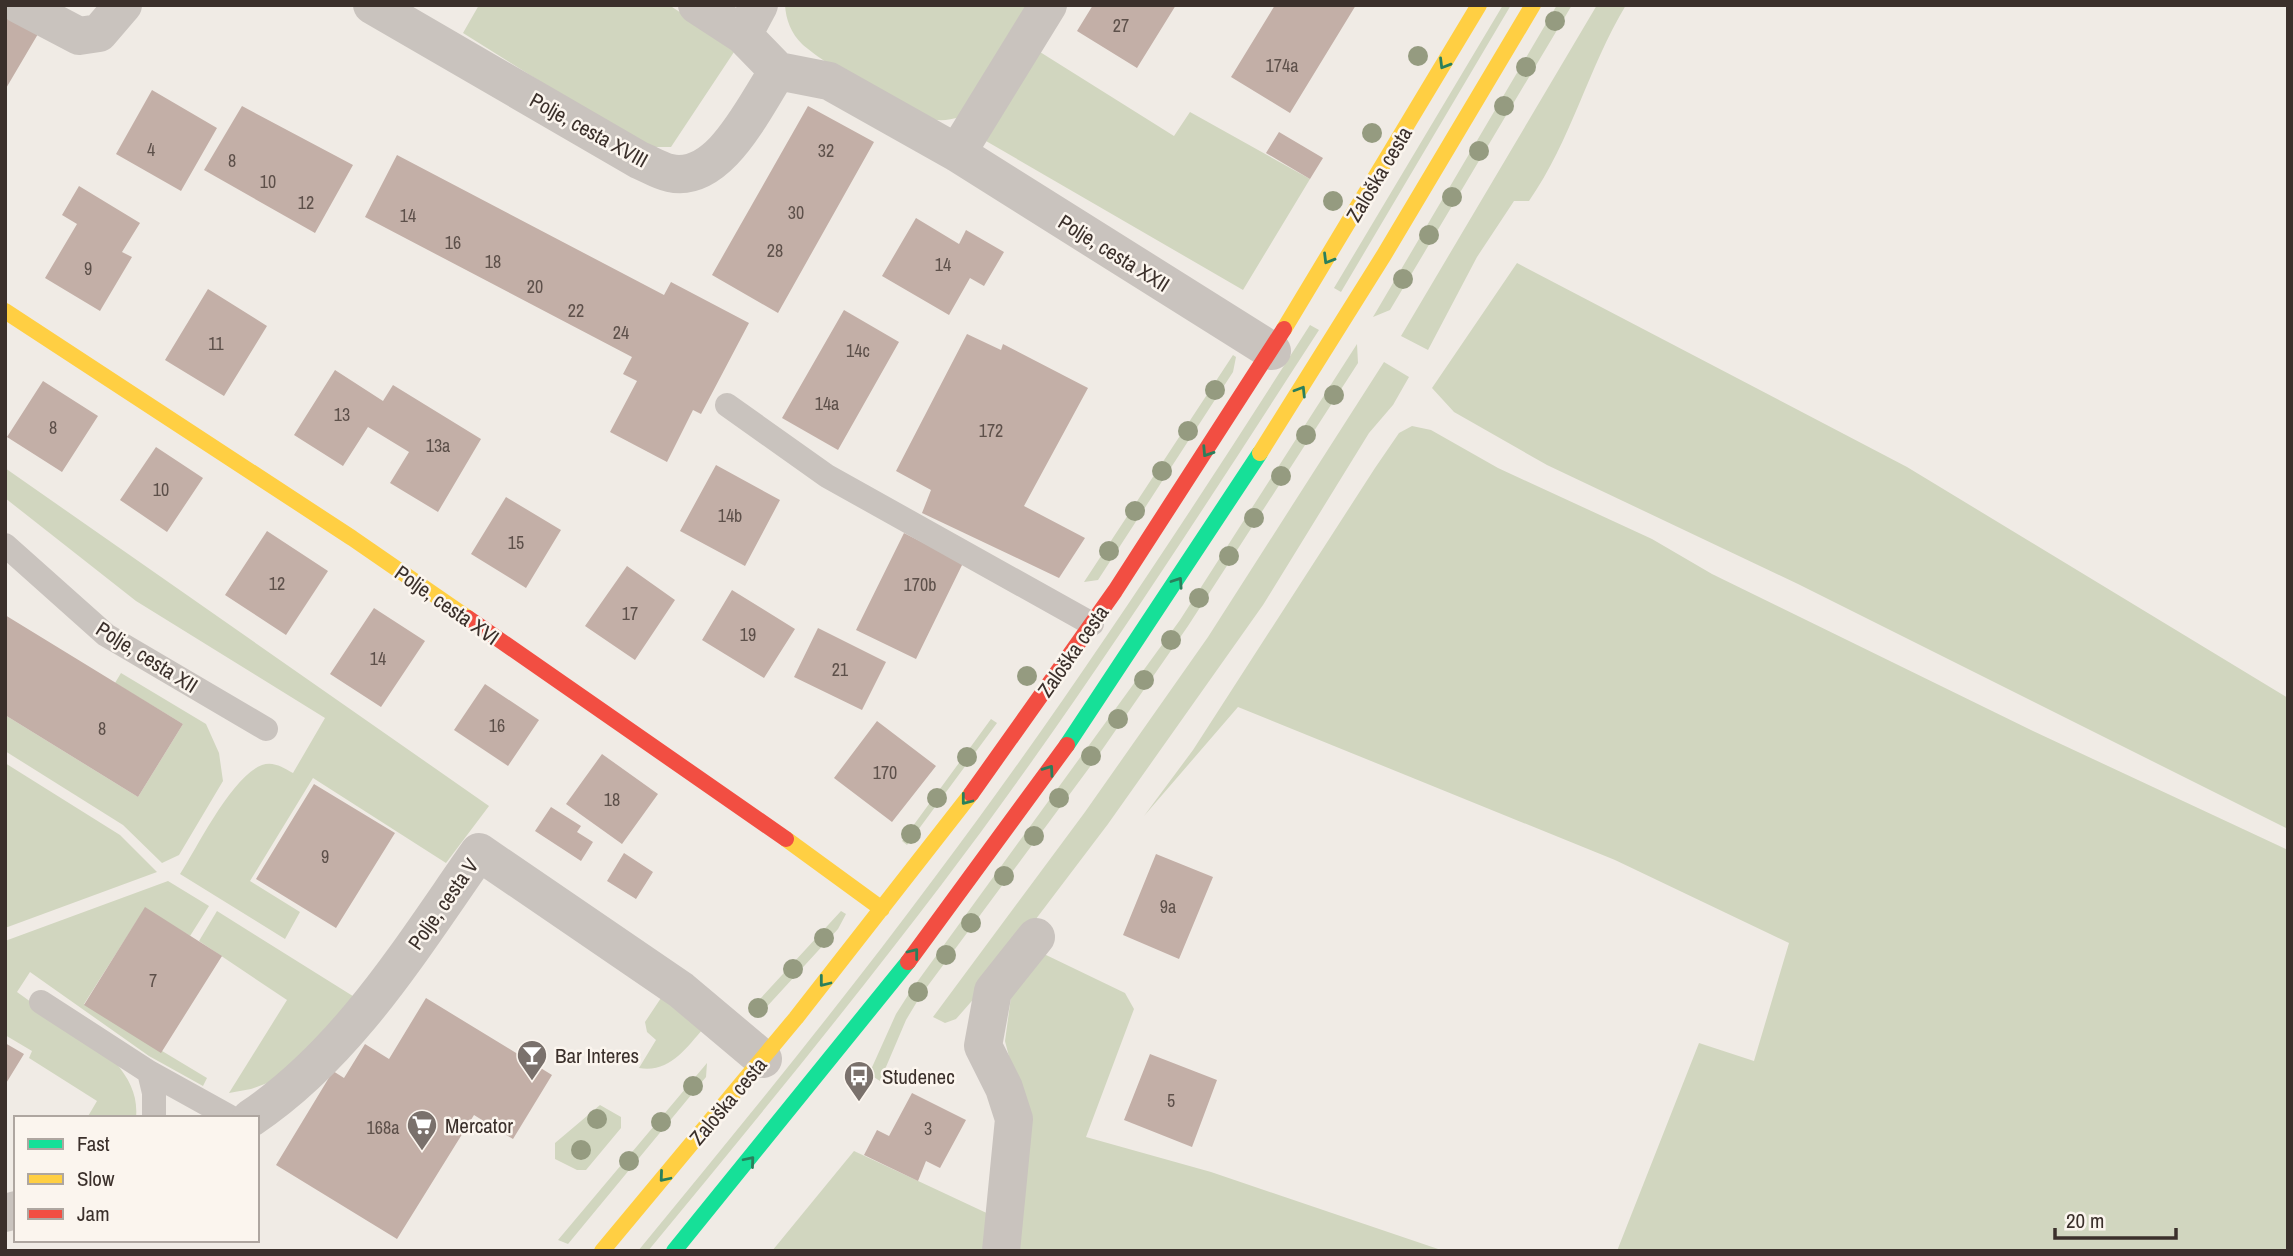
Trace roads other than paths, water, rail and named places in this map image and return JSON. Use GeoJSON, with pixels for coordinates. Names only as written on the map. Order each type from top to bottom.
{"type":"FeatureCollection","features":[{"type":"Feature","properties":{"kind":"main road","name":"Zaloška cesta"},"geometry":{"type":"LineString","coordinates":[[602,1251],[763,1059],[882,909],[982,779],[1092,624],[1272,351],[1479,5]]}},
{"type":"Feature","properties":{"kind":"main road"},"geometry":{"type":"LineString","coordinates":[[674,1251],[795,1106],[980,868],[1098,699],[1218,523],[1346,321],[1533,5]]}},
{"type":"Feature","properties":{"kind":"main road","name":"Polje, cesta XVI"},"geometry":{"type":"LineString","coordinates":[[5,311],[352,538],[850,884],[882,909]]}},
{"type":"Feature","properties":{"kind":"street"},"geometry":{"type":"LineString","coordinates":[[20,5],[79,36],[99,33],[123,5]]}},
{"type":"Feature","properties":{"kind":"street","name":"Polje, cesta XVIII"},"geometry":{"type":"LineString","coordinates":[[372,5],[639,160],[671,174],[702,170],[718,160],[778,71]]}},
{"type":"Feature","properties":{"kind":"street"},"geometry":{"type":"LineString","coordinates":[[697,5],[751,20],[778,71]]}},
{"type":"Feature","properties":{"kind":"street"},"geometry":{"type":"LineString","coordinates":[[957,153],[1048,5]]}},
{"type":"Feature","properties":{"kind":"street","name":"Polje, cesta XXII"},"geometry":{"type":"LineString","coordinates":[[778,71],[829,81],[957,153],[1272,351]]}},
{"type":"Feature","properties":{"kind":"street","name":"Polje, cesta V"},"geometry":{"type":"LineString","coordinates":[[254,1116],[289,1093],[373,1002],[479,852],[681,990],[763,1059]]}},
{"type":"Feature","properties":{"kind":"street"},"geometry":{"type":"LineString","coordinates":[[1001,1251],[1014,1119],[1004,1088],[982,1046],[993,990],[1035,937]]}},
{"type":"Feature","properties":{"kind":"lane"},"geometry":{"type":"LineString","coordinates":[[727,405],[827,476],[1092,624]]}},
{"type":"Feature","properties":{"kind":"lane","name":"Polje, cesta XII"},"geometry":{"type":"LineString","coordinates":[[5,545],[106,635],[266,729]]}},
{"type":"Feature","properties":{"kind":"lane"},"geometry":{"type":"LineString","coordinates":[[41,1002],[149,1072],[228,1116]]}},
{"type":"Feature","properties":{"kind":"lane"},"geometry":{"type":"LineString","coordinates":[[149,1072],[154,1116]]}},
{"type":"Feature","properties":{"kind":"place","name":"Bar Interes"},"geometry":{"type":"Point","coordinates":[532,1082]}},
{"type":"Feature","properties":{"kind":"place","name":"Studenec"},"geometry":{"type":"Point","coordinates":[859,1103]}},
{"type":"Feature","properties":{"kind":"place","name":"Mercator"},"geometry":{"type":"Point","coordinates":[422,1152]}}]}
